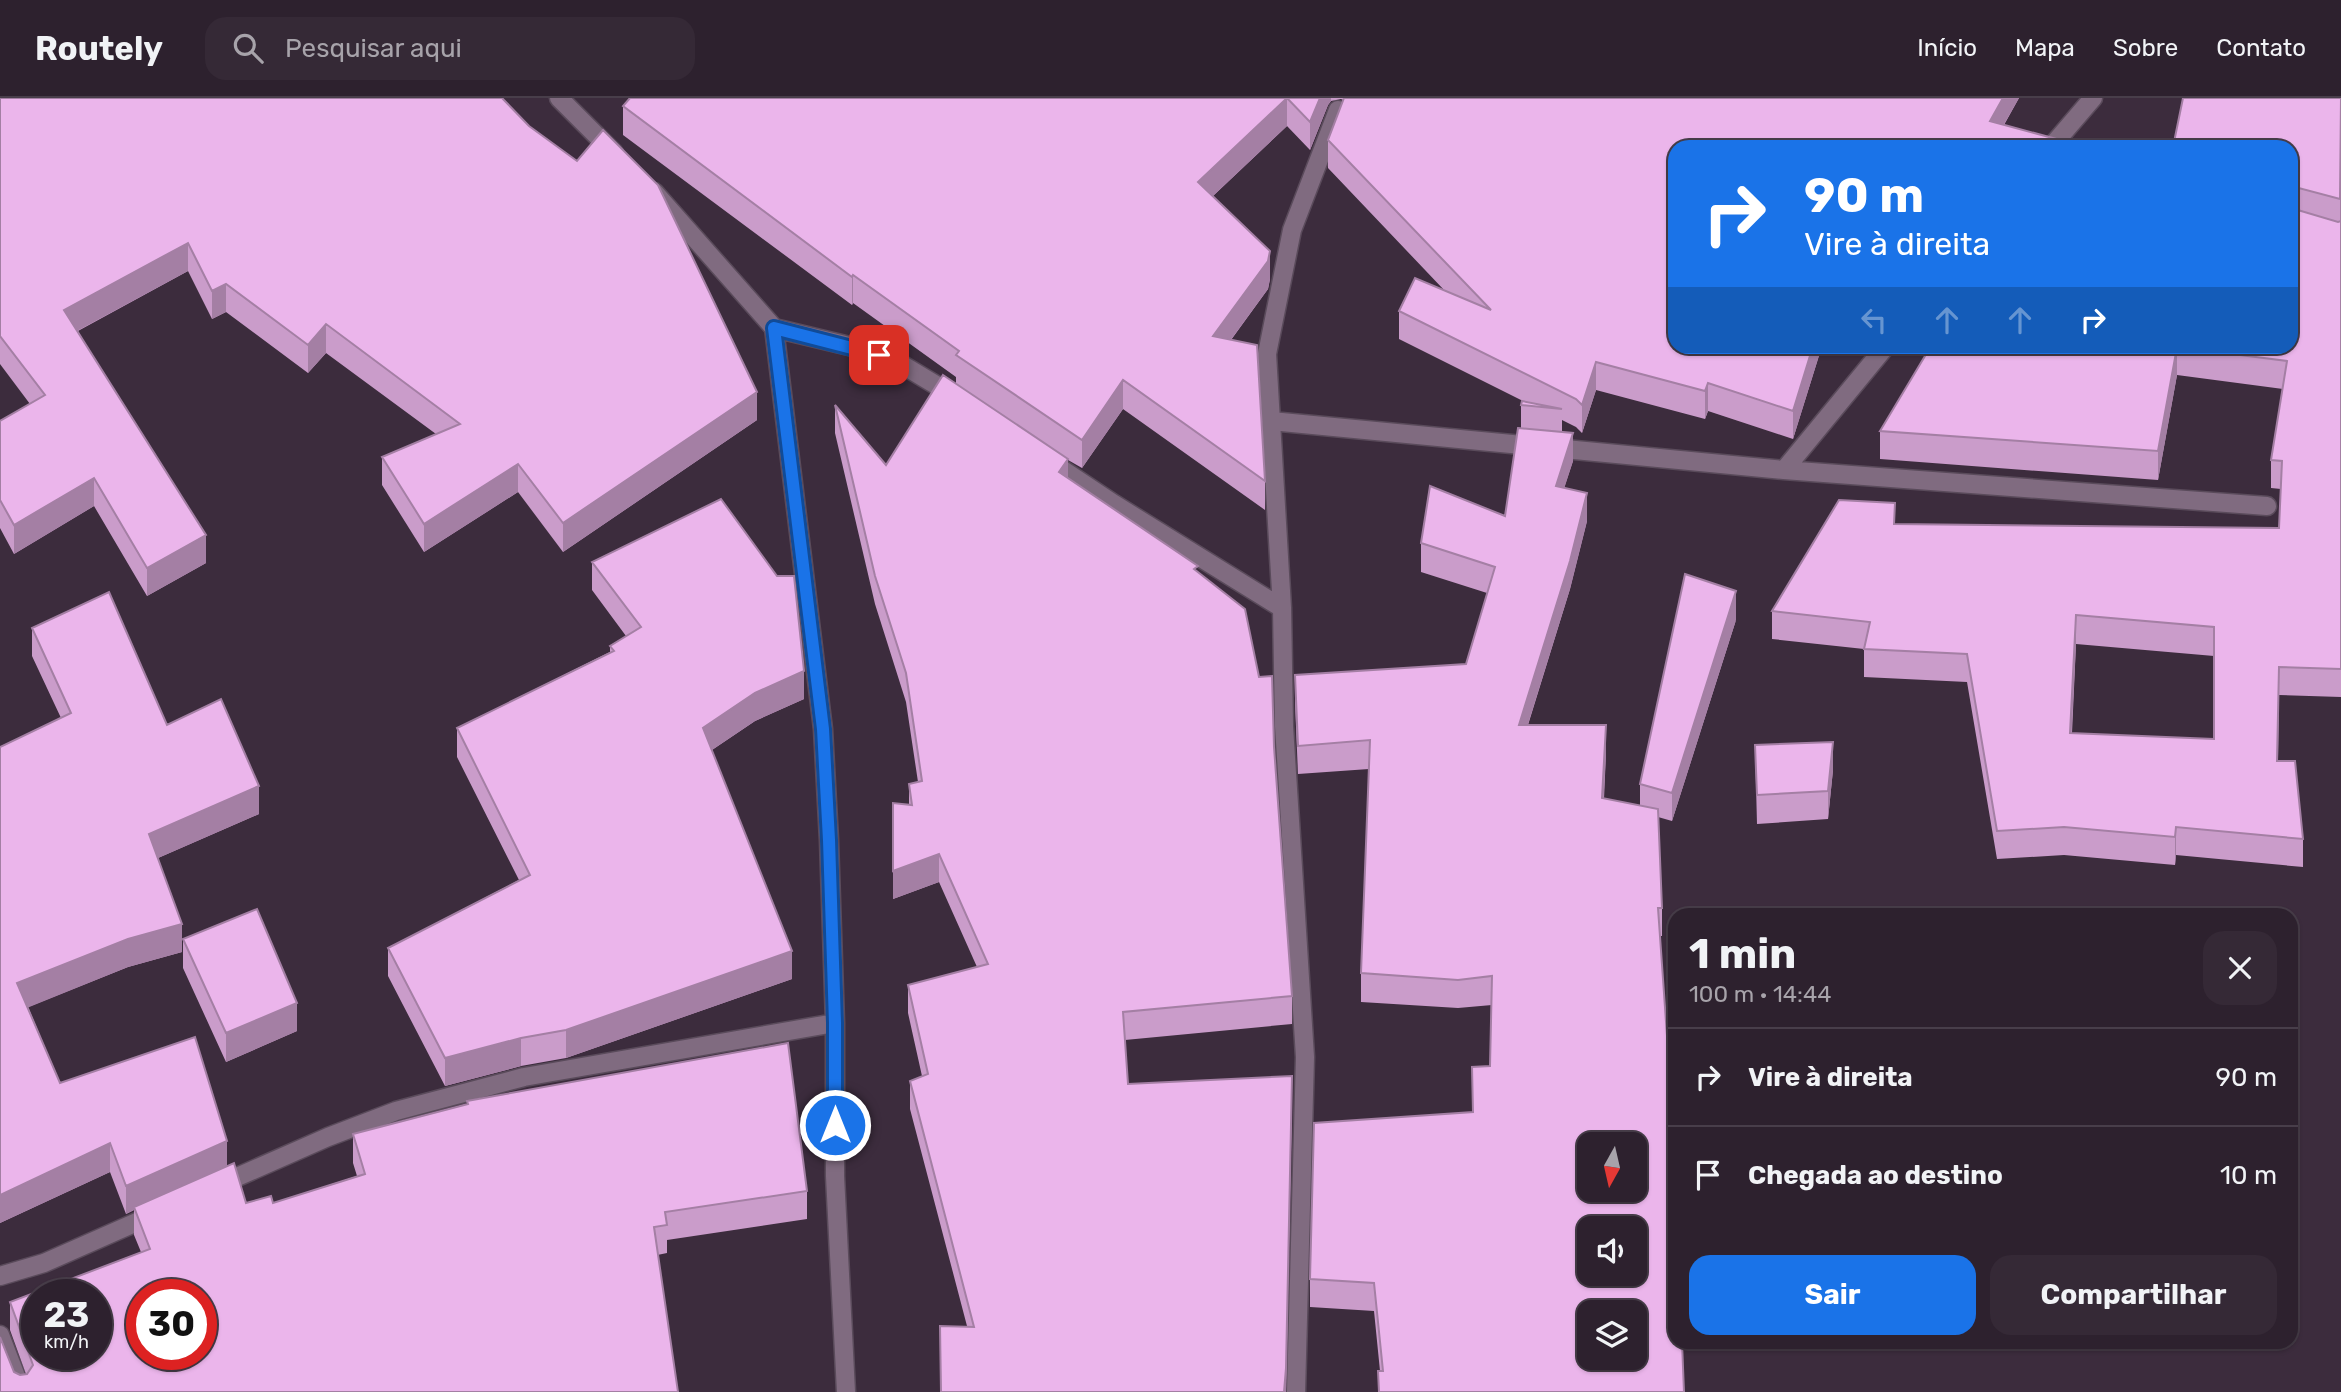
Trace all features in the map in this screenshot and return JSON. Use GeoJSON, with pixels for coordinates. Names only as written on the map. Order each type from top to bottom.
{"type":"FeatureCollection","features":[{"type":"Feature","properties":{"kind":"street"},"geometry":{"type":"LineString","coordinates":[[559,98],[623,162]]}},
{"type":"Feature","properties":{"kind":"street"},"geometry":{"type":"LineString","coordinates":[[2057,140],[2094,98]]}},
{"type":"Feature","properties":{"kind":"street"},"geometry":{"type":"LineString","coordinates":[[1296,1392],[1305,1057],[1284,726],[1282,608],[1267,354],[1292,230],[1338,110]]}},
{"type":"Feature","properties":{"kind":"street"},"geometry":{"type":"LineString","coordinates":[[641,180],[774,328],[823,729],[835,1023],[835,1176],[846,1392]]}},
{"type":"Feature","properties":{"kind":"street"},"geometry":{"type":"LineString","coordinates":[[774,328],[862,349],[896,361],[967,405]]}},
{"type":"Feature","properties":{"kind":"street"},"geometry":{"type":"LineString","coordinates":[[1784,470],[1879,354]]}},
{"type":"Feature","properties":{"kind":"street"},"geometry":{"type":"LineString","coordinates":[[1271,421],[1784,470],[2267,506]]}},
{"type":"Feature","properties":{"kind":"street"},"geometry":{"type":"LineString","coordinates":[[1035,451],[1114,504],[1282,608]]}},
{"type":"Feature","properties":{"kind":"street"},"geometry":{"type":"LineString","coordinates":[[205,1192],[328,1137],[396,1111],[524,1077],[835,1023]]}},
{"type":"Feature","properties":{"kind":"street"},"geometry":{"type":"LineString","coordinates":[[0,1276],[44,1263],[168,1208]]}},
{"type":"Feature","properties":{"kind":"street"},"geometry":{"type":"LineString","coordinates":[[0,1335],[22,1392]]}},
{"type":"Feature","properties":{"kind":"building"},"geometry":{"type":"Polygon","coordinates":[[[0,98],[502,98],[529,126],[577,161],[603,130],[658,185],[757,392],[563,523],[518,464],[424,524],[382,457],[460,424],[326,324],[308,345],[226,284],[212,291],[188,243],[64,310],[206,535],[147,568],[94,478],[14,525],[0,500],[0,421],[45,395],[0,336],[0,98]]]}},
{"type":"Feature","properties":{"kind":"building"},"geometry":{"type":"Polygon","coordinates":[[[630,98],[1287,98],[1198,182],[1270,251],[1268,261],[1213,336],[1257,345],[1265,481],[1123,380],[1082,440],[956,355],[959,351],[853,275],[852,277],[623,106],[630,98]]]}},
{"type":"Feature","properties":{"kind":"building"},"geometry":{"type":"Polygon","coordinates":[[[1287,98],[1320,98],[1310,122],[1287,98]]]}},
{"type":"Feature","properties":{"kind":"building"},"geometry":{"type":"Polygon","coordinates":[[[1344,98],[2003,98],[1990,121],[2060,140],[1668,140],[1668,354],[1811,354],[1793,411],[1708,383],[1705,391],[1596,362],[1582,405],[1576,399],[1399,311],[1415,278],[1491,310],[1328,140],[1344,98]]]}},
{"type":"Feature","properties":{"kind":"building"},"geometry":{"type":"Polygon","coordinates":[[[2183,98],[2341,98],[2340,199],[2298,188],[2298,140],[2174,140],[2183,98]]]}},
{"type":"Feature","properties":{"kind":"building"},"geometry":{"type":"Polygon","coordinates":[[[2298,210],[2341,221],[2341,669],[2279,667],[2277,761],[2295,761],[2303,839],[2176,827],[2175,837],[2064,827],[1997,831],[1967,654],[1864,649],[1870,622],[1772,611],[1839,500],[1895,503],[1894,524],[2279,528],[2282,461],[2271,460],[2287,361],[2232,354],[2298,354],[2298,210]],[[2076,615],[2070,733],[2214,739],[2214,627],[2076,615]]]}},
{"type":"Feature","properties":{"kind":"building"},"geometry":{"type":"Polygon","coordinates":[[[1926,354],[2176,354],[2158,451],[1880,431],[1926,354]]]}},
{"type":"Feature","properties":{"kind":"building"},"geometry":{"type":"Polygon","coordinates":[[[943,375],[1068,459],[1059,472],[1198,566],[1194,569],[1245,609],[1259,677],[1272,676],[1274,747],[1292,996],[1123,1012],[1128,1084],[1292,1076],[1284,1392],[941,1392],[940,1326],[974,1327],[910,1081],[928,1074],[908,985],[988,964],[939,854],[893,871],[893,803],[912,805],[909,784],[922,781],[906,673],[875,576],[835,405],[886,465],[943,375]]]}},
{"type":"Feature","properties":{"kind":"building"},"geometry":{"type":"Polygon","coordinates":[[[1522,401],[1562,409],[1521,405],[1522,401]]]}},
{"type":"Feature","properties":{"kind":"building"},"geometry":{"type":"Polygon","coordinates":[[[1518,428],[1573,433],[1556,486],[1587,493],[1570,561],[1519,725],[1606,725],[1602,798],[1658,809],[1662,908],[1658,908],[1668,1050],[1668,1349],[1682,1349],[1684,1392],[1379,1392],[1378,1371],[1383,1371],[1374,1283],[1310,1279],[1314,1123],[1473,1112],[1472,1067],[1490,1066],[1492,976],[1458,980],[1361,973],[1370,740],[1298,746],[1295,675],[1466,664],[1495,567],[1421,543],[1430,486],[1505,516],[1518,428]]]}},
{"type":"Feature","properties":{"kind":"building"},"geometry":{"type":"Polygon","coordinates":[[[721,499],[777,576],[794,576],[804,671],[755,693],[703,728],[792,951],[566,1030],[521,1038],[445,1058],[388,948],[530,875],[457,728],[614,651],[610,646],[641,627],[592,562],[721,499]]]}},
{"type":"Feature","properties":{"kind":"building"},"geometry":{"type":"Polygon","coordinates":[[[1685,574],[1736,591],[1672,793],[1640,784],[1685,574]]]}},
{"type":"Feature","properties":{"kind":"building"},"geometry":{"type":"Polygon","coordinates":[[[109,592],[167,725],[221,699],[259,786],[149,834],[182,924],[128,939],[17,983],[60,1083],[195,1037],[227,1141],[126,1186],[110,1143],[0,1195],[0,747],[71,713],[32,628],[109,592]]]}},
{"type":"Feature","properties":{"kind":"building"},"geometry":{"type":"Polygon","coordinates":[[[1833,742],[1828,791],[1757,795],[1755,745],[1833,742]]]}},
{"type":"Feature","properties":{"kind":"building"},"geometry":{"type":"Polygon","coordinates":[[[257,909],[297,1003],[226,1033],[183,939],[257,909]]]}},
{"type":"Feature","properties":{"kind":"building"},"geometry":{"type":"Polygon","coordinates":[[[788,1043],[807,1191],[665,1212],[667,1225],[654,1227],[678,1392],[0,1392],[0,1337],[14,1372],[20,1375],[27,1374],[30,1370],[112,1370],[112,1279],[71,1279],[150,1249],[134,1207],[234,1163],[246,1203],[271,1196],[273,1203],[365,1174],[353,1134],[468,1104],[467,1101],[788,1043]]]}},
{"type":"Feature","properties":{"kind":"building"},"geometry":{"type":"Polygon","coordinates":[[[21,1298],[21,1332],[10,1302],[21,1298]]]}},
{"type":"Feature","properties":{"kind":"route"},"geometry":{"type":"LineString","coordinates":[[835,1125],[835,1023],[823,729],[774,328],[879,355]]}}]}
